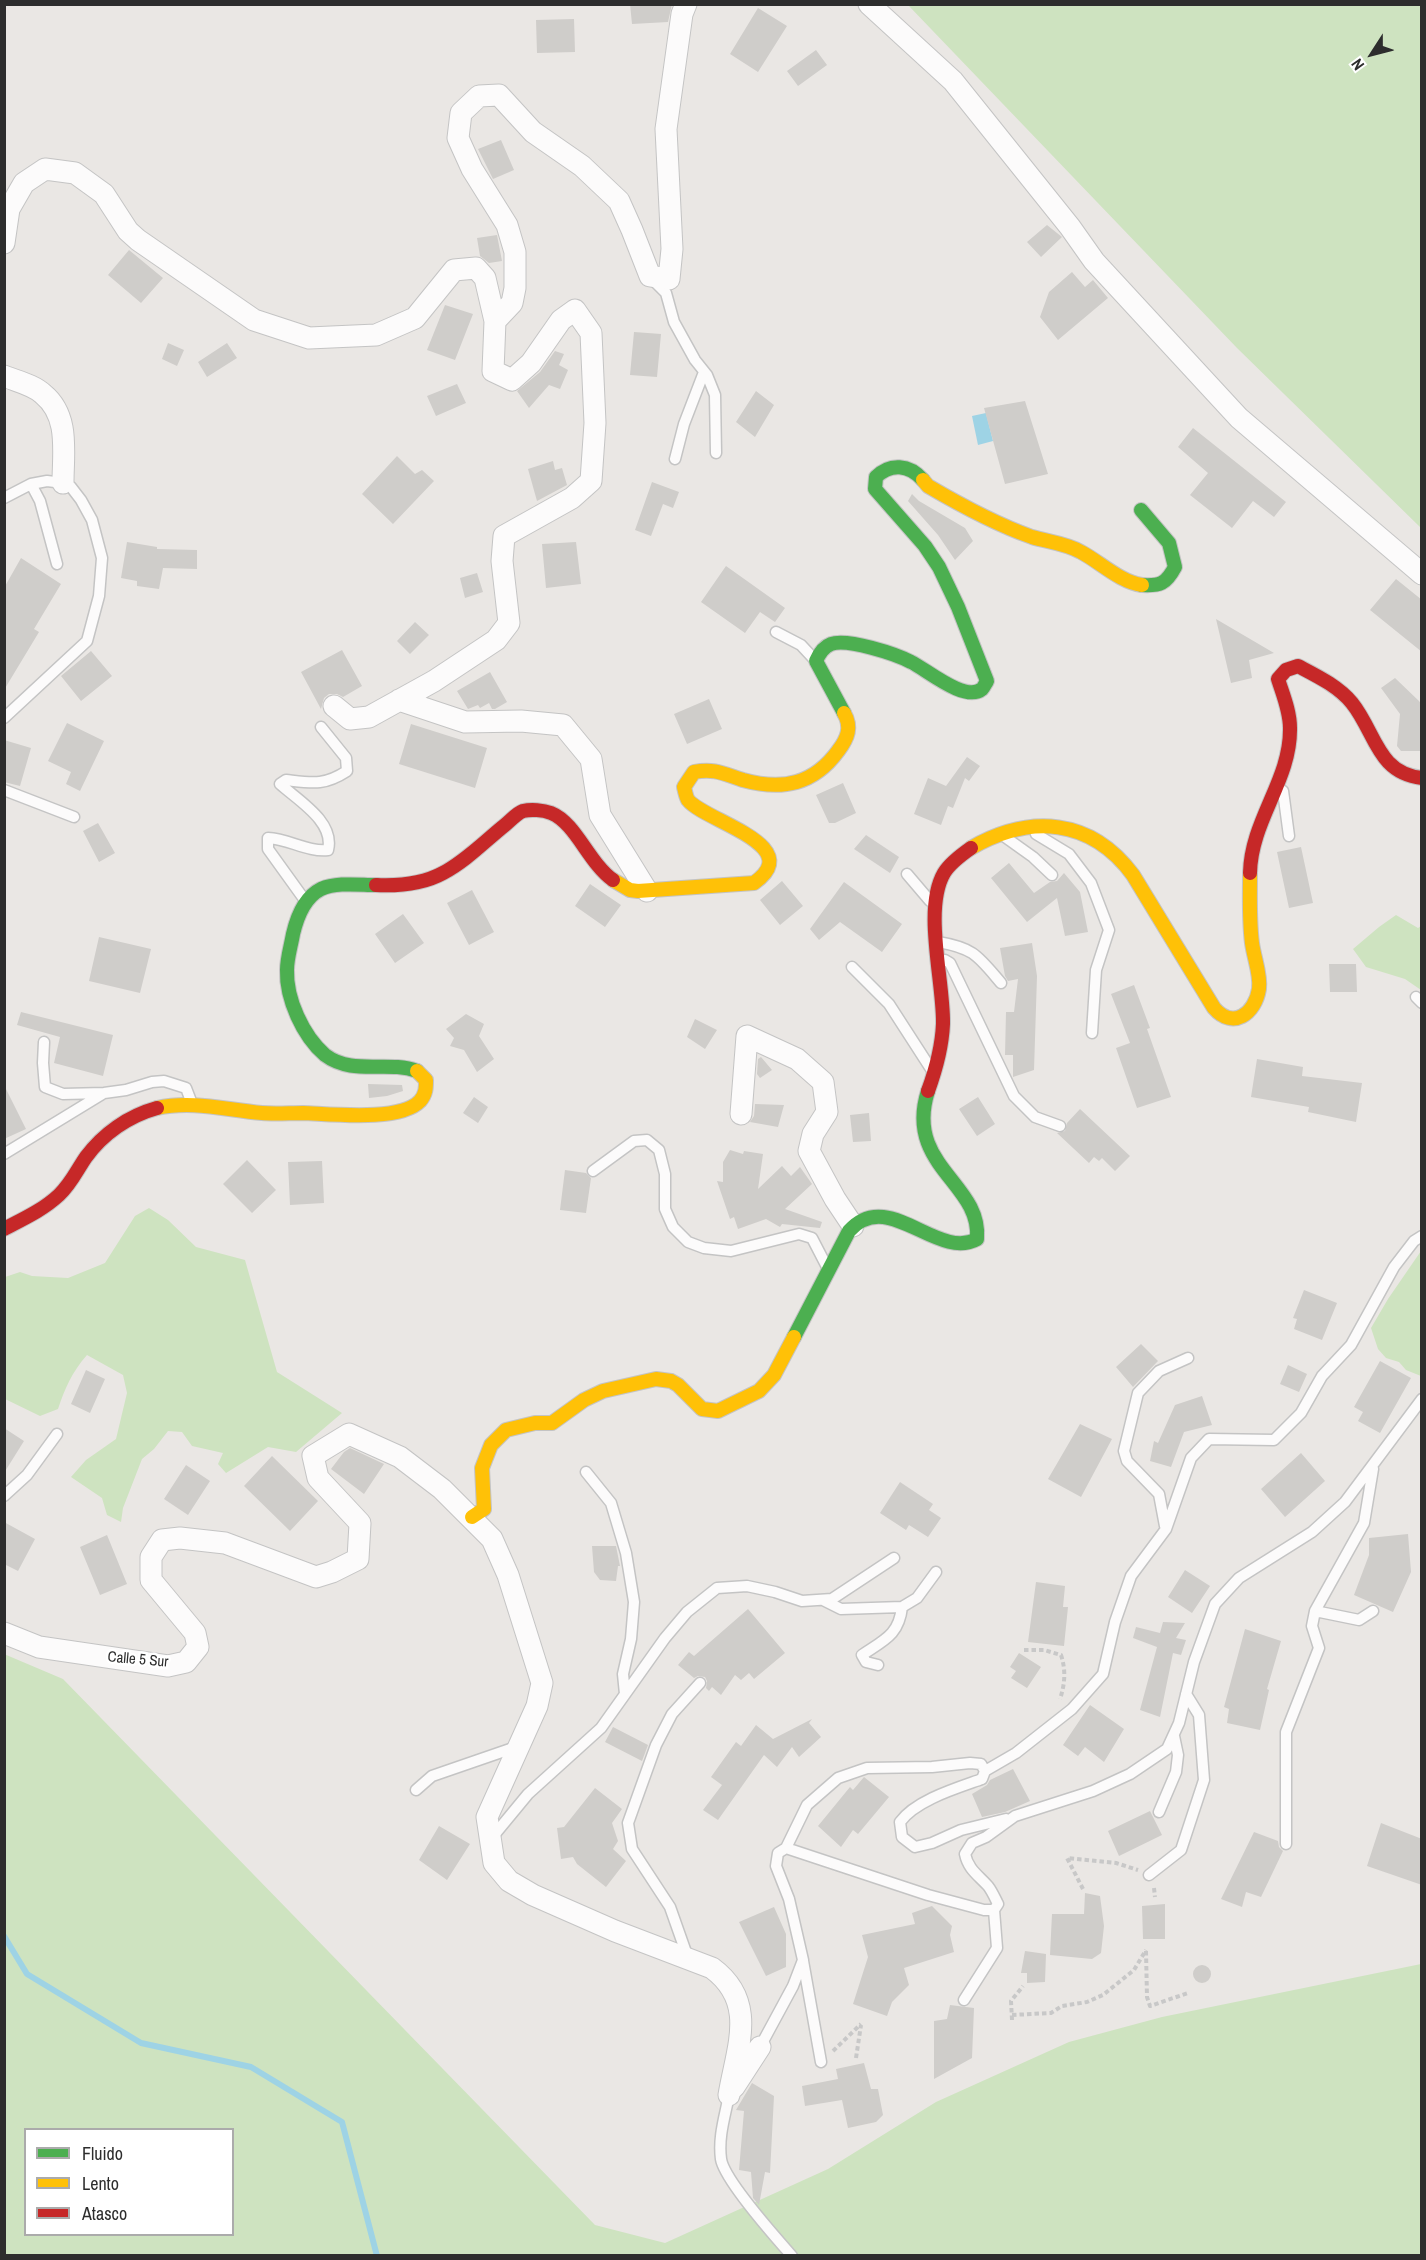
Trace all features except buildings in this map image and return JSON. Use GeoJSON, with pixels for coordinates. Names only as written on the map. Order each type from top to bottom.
{"type":"FeatureCollection","features":[{"type":"Feature","properties":{"kind":"street"},"geometry":{"type":"LineString","coordinates":[[495,321],[512,303],[515,288],[514,252],[507,225],[472,169],[458,138],[460,113],[479,96],[499,95],[533,132],[582,166],[619,201],[650,276],[669,279],[672,249],[666,129],[682,14],[686,4]]}},
{"type":"Feature","properties":{"kind":"street"},"geometry":{"type":"LineString","coordinates":[[869,4],[953,81],[1094,261],[1239,418],[1422,574]]}},
{"type":"Feature","properties":{"kind":"street"},"geometry":{"type":"LineString","coordinates":[[4,243],[9,209],[24,183],[45,169],[75,172],[104,194],[128,231],[138,240],[254,320],[309,338],[376,335],[415,318],[454,270],[476,268],[485,278],[495,321],[493,371],[512,380],[531,363],[561,320],[575,310],[591,333],[595,423],[591,481],[572,498],[504,536],[502,561],[509,623],[496,640],[463,664],[369,717],[350,719],[334,706]]}},
{"type":"Feature","properties":{"kind":"street"},"geometry":{"type":"LineString","coordinates":[[4,376],[42,393],[57,410],[63,427],[63,483]]}},
{"type":"Feature","properties":{"kind":"street"},"geometry":{"type":"LineString","coordinates":[[4,1229],[37,1210],[63,1191],[89,1154],[116,1126],[158,1106],[192,1104],[262,1113],[354,1116],[397,1112],[417,1103],[424,1095],[426,1082],[420,1072],[406,1066],[357,1069],[329,1059],[310,1037],[295,1006],[286,975],[294,922],[306,902],[323,887],[356,884],[396,885],[430,879],[455,867],[522,811],[533,809],[551,813],[564,821],[599,870],[632,891],[754,883],[766,873],[770,859],[758,840],[745,831],[692,806],[685,795],[686,782],[694,772],[708,769],[761,784],[795,783],[807,779],[827,766],[848,735],[848,720],[816,661],[824,648],[834,643],[870,650],[910,661],[950,686],[970,692],[982,689],[987,681],[939,567],[916,535],[892,511],[875,489],[876,477],[884,468],[897,466],[911,470],[918,474],[928,486],[983,518],[1035,538],[1050,540],[1080,550],[1111,571],[1136,584],[1157,586],[1169,578],[1175,567],[1169,543],[1141,510]]}},
{"type":"Feature","properties":{"kind":"street"},"geometry":{"type":"LineString","coordinates":[[729,2095],[741,2024],[741,2007],[734,1989],[725,1977],[712,1968],[572,1913],[533,1895],[509,1881],[494,1863],[487,1817],[537,1706],[542,1683],[508,1575],[492,1539],[472,1517],[484,1509],[482,1468],[491,1445],[506,1430],[535,1423],[552,1423],[584,1400],[603,1391],[656,1379],[678,1384],[696,1405],[710,1411],[726,1409],[759,1391],[774,1375],[853,1226],[865,1218],[883,1216],[946,1240],[968,1244],[977,1239],[979,1228],[969,1205],[933,1158],[924,1131],[924,1101],[940,1051],[943,1022],[934,906],[937,885],[948,867],[984,840],[1024,827],[1046,826],[1086,834],[1110,849],[1131,871],[1177,952],[1216,1009],[1227,1018],[1240,1019],[1249,1012],[1259,987],[1249,905],[1253,843],[1288,752],[1289,714],[1278,679],[1287,670],[1298,666],[1330,682],[1342,692],[1363,717],[1388,765],[1394,771],[1408,777],[1422,777]]}},
{"type":"Feature","properties":{"kind":"street"},"geometry":{"type":"LineString","coordinates":[[399,700],[465,722],[521,721],[563,725],[591,759],[600,815],[647,891]]}},
{"type":"Feature","properties":{"kind":"street"},"geometry":{"type":"LineString","coordinates":[[741,1114],[747,1036],[796,1059],[823,1082],[827,1112],[813,1134],[809,1151],[853,1226]]}},
{"type":"Feature","properties":{"kind":"street","name":"Calle 5 Sur"},"geometry":{"type":"LineString","coordinates":[[4,1634],[39,1647],[83,1654],[168,1665],[186,1662],[198,1647],[195,1633],[151,1580],[151,1557],[162,1540],[180,1538],[225,1542],[316,1576],[332,1572],[358,1559],[360,1523],[318,1478],[313,1456],[349,1434],[400,1457],[442,1489],[472,1517]]}},
{"type":"Feature","properties":{"kind":"street"},"geometry":{"type":"LineString","coordinates":[[729,2095],[760,2047]]}},
{"type":"Feature","properties":{"kind":"lane"},"geometry":{"type":"LineString","coordinates":[[650,276],[666,293],[674,322],[715,395],[716,453]]}},
{"type":"Feature","properties":{"kind":"lane"},"geometry":{"type":"LineString","coordinates":[[675,459],[684,424],[704,372]]}},
{"type":"Feature","properties":{"kind":"lane"},"geometry":{"type":"LineString","coordinates":[[4,498],[31,484],[47,481],[63,483],[71,487],[92,520],[102,558],[99,596],[87,641],[4,718]]}},
{"type":"Feature","properties":{"kind":"lane"},"geometry":{"type":"LineString","coordinates":[[31,484],[40,501],[57,564]]}},
{"type":"Feature","properties":{"kind":"lane"},"geometry":{"type":"LineString","coordinates":[[776,632],[801,645],[816,661]]}},
{"type":"Feature","properties":{"kind":"lane"},"geometry":{"type":"LineString","coordinates":[[306,902],[268,849],[268,838],[280,838],[317,852],[328,850],[330,842],[324,824],[280,784],[286,780],[331,781],[347,771],[346,758],[321,728]]}},
{"type":"Feature","properties":{"kind":"lane"},"geometry":{"type":"LineString","coordinates":[[1280,775],[1289,836]]}},
{"type":"Feature","properties":{"kind":"lane"},"geometry":{"type":"LineString","coordinates":[[4,790],[74,817]]}},
{"type":"Feature","properties":{"kind":"lane"},"geometry":{"type":"LineString","coordinates":[[1024,827],[1068,854],[1091,883],[1108,930],[1096,970],[1092,1034]]}},
{"type":"Feature","properties":{"kind":"lane"},"geometry":{"type":"LineString","coordinates":[[1000,833],[1033,857],[1052,875]]}},
{"type":"Feature","properties":{"kind":"lane"},"geometry":{"type":"LineString","coordinates":[[907,874],[934,906]]}},
{"type":"Feature","properties":{"kind":"lane"},"geometry":{"type":"LineString","coordinates":[[1001,982],[978,955],[953,945],[938,949],[950,963],[1014,1096],[1035,1117],[1060,1126]]}},
{"type":"Feature","properties":{"kind":"lane"},"geometry":{"type":"LineString","coordinates":[[852,966],[889,1004],[934,1074]]}},
{"type":"Feature","properties":{"kind":"lane"},"geometry":{"type":"LineString","coordinates":[[44,1042],[45,1087],[63,1094],[104,1093],[164,1081],[186,1088],[192,1104]]}},
{"type":"Feature","properties":{"kind":"lane"},"geometry":{"type":"LineString","coordinates":[[4,1154],[104,1093]]}},
{"type":"Feature","properties":{"kind":"lane"},"geometry":{"type":"LineString","coordinates":[[593,1171],[634,1141],[647,1140],[659,1150],[665,1174],[665,1209],[673,1227],[688,1242],[704,1248],[731,1251],[799,1234],[812,1238],[829,1270]]}},
{"type":"Feature","properties":{"kind":"lane"},"geometry":{"type":"LineString","coordinates":[[1422,1236],[1413,1241],[1394,1267],[1351,1345],[1322,1376],[1301,1413],[1274,1440],[1209,1439],[1191,1458],[1166,1529],[1131,1576],[1115,1622],[1103,1674],[1072,1709],[1016,1753],[985,1771],[982,1779],[945,1793],[907,1812],[900,1822],[902,1837],[915,1846],[932,1843],[961,1830],[1015,1816],[1092,1791],[1130,1774],[1167,1749],[1174,1736],[1194,1662],[1215,1604],[1239,1578],[1312,1532],[1345,1502],[1422,1399]]}},
{"type":"Feature","properties":{"kind":"lane"},"geometry":{"type":"LineString","coordinates":[[1166,1529],[1159,1494],[1127,1461],[1124,1451],[1137,1393],[1159,1371],[1188,1358]]}},
{"type":"Feature","properties":{"kind":"lane"},"geometry":{"type":"LineString","coordinates":[[4,1496],[27,1475],[57,1434]]}},
{"type":"Feature","properties":{"kind":"lane"},"geometry":{"type":"LineString","coordinates":[[1286,1844],[1286,1732],[1319,1648],[1312,1626],[1315,1611],[1364,1523],[1374,1465]]}},
{"type":"Feature","properties":{"kind":"lane"},"geometry":{"type":"LineString","coordinates":[[586,1472],[612,1503],[626,1553],[634,1602],[631,1639],[623,1674],[625,1695]]}},
{"type":"Feature","properties":{"kind":"lane"},"geometry":{"type":"LineString","coordinates":[[490,1840],[528,1794],[602,1728],[680,1621],[717,1588],[747,1586],[802,1601],[832,1599],[894,1558]]}},
{"type":"Feature","properties":{"kind":"lane"},"geometry":{"type":"LineString","coordinates":[[823,1599],[841,1609],[902,1607],[917,1598],[936,1572]]}},
{"type":"Feature","properties":{"kind":"lane"},"geometry":{"type":"LineString","coordinates":[[878,1665],[866,1662],[862,1655],[882,1642],[896,1629],[902,1607]]}},
{"type":"Feature","properties":{"kind":"lane"},"geometry":{"type":"LineString","coordinates":[[1315,1611],[1359,1620],[1372,1611]]}},
{"type":"Feature","properties":{"kind":"lane"},"geometry":{"type":"LineString","coordinates":[[688,1959],[670,1907],[632,1849],[628,1823],[657,1745],[672,1714],[700,1683]]}},
{"type":"Feature","properties":{"kind":"lane"},"geometry":{"type":"LineString","coordinates":[[1149,1875],[1181,1850],[1204,1780],[1199,1714],[1186,1694]]}},
{"type":"Feature","properties":{"kind":"lane"},"geometry":{"type":"LineString","coordinates":[[1159,1812],[1176,1772],[1178,1755],[1174,1736]]}},
{"type":"Feature","properties":{"kind":"lane"},"geometry":{"type":"LineString","coordinates":[[416,1790],[432,1776],[519,1746]]}},
{"type":"Feature","properties":{"kind":"lane"},"geometry":{"type":"LineString","coordinates":[[821,2062],[803,1960],[789,1899],[776,1866],[778,1853],[786,1848],[807,1805],[838,1778],[867,1768],[932,1767],[970,1763],[981,1764],[985,1771]]}},
{"type":"Feature","properties":{"kind":"lane"},"geometry":{"type":"LineString","coordinates":[[964,2000],[997,1948],[994,1910],[998,1904],[988,1886],[974,1874],[966,1861],[965,1854],[972,1843],[1015,1816]]}},
{"type":"Feature","properties":{"kind":"lane"},"geometry":{"type":"LineString","coordinates":[[786,1848],[928,1895],[984,1910],[994,1910]]}},
{"type":"Feature","properties":{"kind":"lane"},"geometry":{"type":"LineString","coordinates":[[760,2047],[793,1986],[803,1960]]}},
{"type":"Feature","properties":{"kind":"lane"},"geometry":{"type":"LineString","coordinates":[[729,2095],[721,2139],[722,2162],[743,2197],[792,2256]]}},
{"type":"Feature","properties":{"kind":"path"},"geometry":{"type":"LineString","coordinates":[[1024,1650],[1044,1650],[1061,1655],[1065,1672],[1064,1687],[1052,1725]]}},
{"type":"Feature","properties":{"kind":"path"},"geometry":{"type":"LineString","coordinates":[[1083,1889],[1067,1858],[1116,1863],[1149,1875],[1154,1886],[1155,1897]]}},
{"type":"Feature","properties":{"kind":"path"},"geometry":{"type":"LineString","coordinates":[[1023,1986],[1011,2001],[1012,2017],[1051,2013],[1062,2006],[1088,2002],[1103,1995],[1134,1970],[1146,1950],[1147,1997],[1150,2006],[1188,1993]]}},
{"type":"Feature","properties":{"kind":"path"},"geometry":{"type":"LineString","coordinates":[[821,2062],[861,2024],[856,2058]]}},
{"type":"Feature","properties":{"kind":"green space"},"geometry":{"type":"Polygon","coordinates":[[[908,5],[1421,5],[1421,528],[1237,348],[908,5]]]}},
{"type":"Feature","properties":{"kind":"green space"},"geometry":{"type":"Polygon","coordinates":[[[1396,915],[1418,928],[1421,926],[1421,990],[1405,979],[1366,967],[1353,949],[1396,915]]]}},
{"type":"Feature","properties":{"kind":"green space"},"geometry":{"type":"Polygon","coordinates":[[[149,1208],[168,1220],[196,1247],[245,1260],[277,1372],[342,1413],[296,1452],[268,1447],[226,1473],[218,1464],[223,1453],[192,1446],[182,1432],[168,1431],[154,1449],[142,1459],[123,1508],[121,1522],[107,1515],[102,1498],[71,1477],[86,1460],[116,1439],[127,1393],[123,1375],[87,1355],[70,1380],[58,1409],[40,1416],[5,1399],[5,1277],[20,1272],[32,1276],[68,1278],[105,1263],[135,1216],[149,1208]]]}},
{"type":"Feature","properties":{"kind":"green space"},"geometry":{"type":"Polygon","coordinates":[[[1421,1251],[1421,1376],[1406,1370],[1399,1362],[1386,1358],[1378,1349],[1371,1328],[1421,1251]]]}},
{"type":"Feature","properties":{"kind":"green space"},"geometry":{"type":"Polygon","coordinates":[[[4,1654],[63,1679],[595,2225],[665,2243],[828,2169],[936,2102],[1069,2042],[1162,2017],[1421,1964],[1421,2255],[5,2255],[4,1654]]]}},
{"type":"Feature","properties":{"kind":"water"},"geometry":{"type":"Polygon","coordinates":[[[986,413],[993,441],[978,445],[972,416],[986,413]]]}},
{"type":"Feature","properties":{"kind":"waterway"},"geometry":{"type":"LineString","coordinates":[[4,1936],[27,1974],[141,2043],[251,2067],[342,2122],[377,2256]]}},
{"type":"Feature","properties":{"kind":"traffic: fast"},"geometry":{"type":"LineString","coordinates":[[844,713],[816,661],[822,651],[831,644],[848,643],[894,655],[966,692],[982,689],[987,681],[958,607],[939,567],[925,546],[875,489],[876,477],[887,469],[906,468],[923,480]]}},
{"type":"Feature","properties":{"kind":"traffic: fast"},"geometry":{"type":"LineString","coordinates":[[1141,510],[1169,543],[1175,567],[1162,583],[1142,585]]}},
{"type":"Feature","properties":{"kind":"traffic: fast"},"geometry":{"type":"LineString","coordinates":[[376,885],[334,885],[321,889],[310,897],[297,921],[288,956],[289,993],[303,1027],[325,1055],[347,1065],[406,1068],[417,1071]]}},
{"type":"Feature","properties":{"kind":"traffic: fast"},"geometry":{"type":"LineString","coordinates":[[794,1337],[849,1231],[864,1220],[880,1217],[896,1220],[946,1241],[962,1243],[977,1239],[975,1220],[968,1203],[934,1156],[926,1138],[923,1117],[928,1091]]}},
{"type":"Feature","properties":{"kind":"traffic: slow"},"geometry":{"type":"LineString","coordinates":[[923,480],[928,486],[992,520],[1032,537],[1075,549],[1118,576],[1142,585]]}},
{"type":"Feature","properties":{"kind":"traffic: slow"},"geometry":{"type":"LineString","coordinates":[[613,880],[630,890],[638,891],[754,883],[767,869],[769,857],[761,846],[747,835],[698,808],[688,800],[684,787],[694,772],[701,771],[719,772],[743,780],[771,785],[808,778],[829,762],[844,742],[848,732],[848,723],[844,713]]}},
{"type":"Feature","properties":{"kind":"traffic: slow"},"geometry":{"type":"LineString","coordinates":[[971,848],[993,837],[1015,830],[1037,827],[1058,827],[1079,832],[1098,842],[1116,856],[1133,875],[1214,1008],[1228,1018],[1236,1018],[1248,1012],[1257,998],[1259,989],[1251,934],[1250,873]]}},
{"type":"Feature","properties":{"kind":"traffic: slow"},"geometry":{"type":"LineString","coordinates":[[157,1108],[197,1105],[267,1113],[347,1115],[397,1112],[410,1108],[420,1101],[425,1093],[426,1080],[417,1071]]}},
{"type":"Feature","properties":{"kind":"traffic: slow"},"geometry":{"type":"LineString","coordinates":[[472,1517],[484,1509],[482,1468],[491,1445],[506,1430],[535,1423],[552,1423],[584,1400],[603,1391],[656,1379],[671,1381],[678,1385],[702,1409],[718,1411],[759,1391],[774,1375],[794,1337]]}},
{"type":"Feature","properties":{"kind":"traffic: jam"},"geometry":{"type":"LineString","coordinates":[[1250,873],[1257,835],[1278,783],[1289,747],[1289,715],[1278,679],[1286,670],[1298,666],[1340,691],[1352,703],[1386,760],[1407,775],[1422,778]]}},
{"type":"Feature","properties":{"kind":"traffic: jam"},"geometry":{"type":"LineString","coordinates":[[376,885],[410,884],[435,877],[467,857],[518,813],[533,810],[548,812],[560,818],[568,825],[596,863],[613,880]]}},
{"type":"Feature","properties":{"kind":"traffic: jam"},"geometry":{"type":"LineString","coordinates":[[928,1091],[938,1058],[943,1024],[935,926],[938,888],[946,869],[971,848]]}},
{"type":"Feature","properties":{"kind":"traffic: jam"},"geometry":{"type":"LineString","coordinates":[[4,1229],[40,1210],[59,1195],[86,1157],[108,1133],[126,1121],[157,1108]]}}]}
